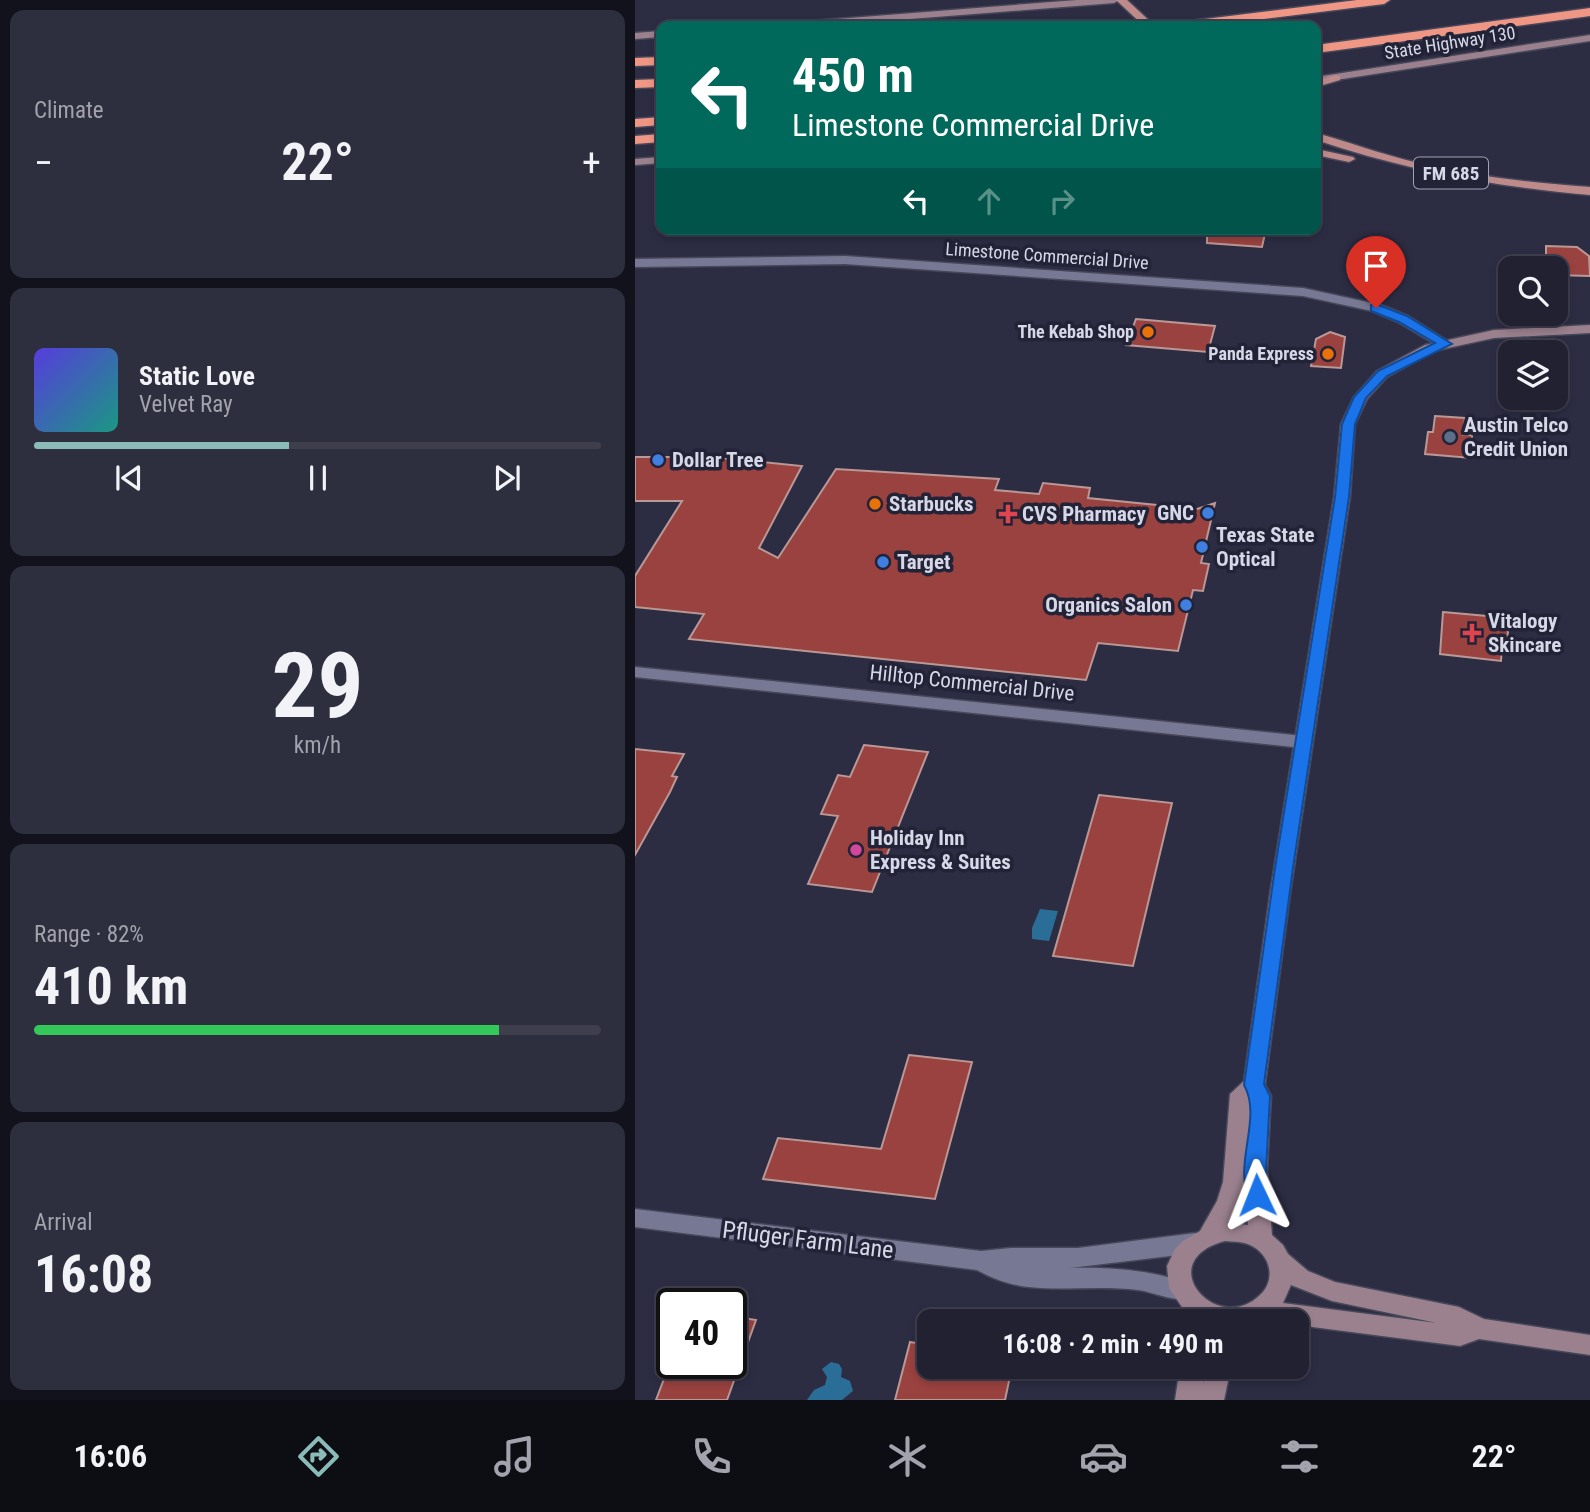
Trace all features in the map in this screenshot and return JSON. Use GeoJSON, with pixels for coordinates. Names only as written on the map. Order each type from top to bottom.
{"type":"FeatureCollection","features":[{"type":"Feature","properties":{"kind":"highway"},"geometry":{"type":"LineString","coordinates":[[1220,21],[1384,0]]}},
{"type":"Feature","properties":{"kind":"highway"},"geometry":{"type":"LineString","coordinates":[[1321,48],[1590,12]]}},
{"type":"Feature","properties":{"kind":"highway"},"geometry":{"type":"LineString","coordinates":[[635,62],[656,61]]}},
{"type":"Feature","properties":{"kind":"highway"},"geometry":{"type":"LineString","coordinates":[[635,85],[656,83]]}},
{"type":"Feature","properties":{"kind":"highway"},"geometry":{"type":"LineString","coordinates":[[635,123],[656,121]]}},
{"type":"Feature","properties":{"kind":"highway"},"geometry":{"type":"LineString","coordinates":[[635,140],[656,138]]}},
{"type":"Feature","properties":{"kind":"main road"},"geometry":{"type":"LineString","coordinates":[[1121,0],[1145,21]]}},
{"type":"Feature","properties":{"kind":"main road"},"geometry":{"type":"LineString","coordinates":[[1321,81],[1336,78]]}},
{"type":"Feature","properties":{"kind":"main road","name":"FM 685"},"geometry":{"type":"LineString","coordinates":[[1321,138],[1365,153],[1431,169],[1508,183],[1590,191]]}},
{"type":"Feature","properties":{"kind":"main road","name":"FM 685"},"geometry":{"type":"LineString","coordinates":[[1321,151],[1455,185],[1590,201]]}},
{"type":"Feature","properties":{"kind":"street"},"geometry":{"type":"LineString","coordinates":[[849,21],[1114,0]]}},
{"type":"Feature","properties":{"kind":"street"},"geometry":{"type":"LineString","coordinates":[[635,36],[656,34]]}},
{"type":"Feature","properties":{"kind":"street","name":"State Highway 130"},"geometry":{"type":"LineString","coordinates":[[1336,78],[1590,38]]}},
{"type":"Feature","properties":{"kind":"street"},"geometry":{"type":"LineString","coordinates":[[635,162],[656,160]]}},
{"type":"Feature","properties":{"kind":"street","name":"Limestone Commercial Drive"},"geometry":{"type":"LineString","coordinates":[[635,263],[845,260],[1293,291],[1376,308],[1403,319],[1445,344]]}},
{"type":"Feature","properties":{"kind":"street"},"geometry":{"type":"LineString","coordinates":[[1587,330],[1494,334],[1430,348],[1382,374],[1361,397],[1348,424],[1340,511],[1314,689],[1303,742],[1254,1085],[1260,1096],[1256,1171],[1261,1239],[1279,1261],[1300,1278],[1332,1291],[1459,1317],[1479,1329],[1590,1345]]}},
{"type":"Feature","properties":{"kind":"street","name":"Hilltop Commercial Drive"},"geometry":{"type":"LineString","coordinates":[[635,671],[1303,742]]}},
{"type":"Feature","properties":{"kind":"street"},"geometry":{"type":"LineString","coordinates":[[1190,1305],[1179,1278],[1180,1264],[1228,1202],[1233,1182],[1241,1094],[1254,1085]]}},
{"type":"Feature","properties":{"kind":"street","name":"Pfluger Farm Lane"},"geometry":{"type":"LineString","coordinates":[[635,1218],[981,1262],[996,1271],[1036,1278],[1127,1279],[1165,1285],[1190,1305]]}},
{"type":"Feature","properties":{"kind":"street"},"geometry":{"type":"LineString","coordinates":[[1202,1239],[1225,1232],[1261,1239]]}},
{"type":"Feature","properties":{"kind":"street","name":"Pfluger Farm Lane"},"geometry":{"type":"LineString","coordinates":[[981,1262],[999,1256],[1059,1259],[1105,1256],[1202,1239]]}},
{"type":"Feature","properties":{"kind":"street"},"geometry":{"type":"LineString","coordinates":[[1261,1309],[1274,1300],[1279,1287],[1279,1261]]}},
{"type":"Feature","properties":{"kind":"street"},"geometry":{"type":"LineString","coordinates":[[1309,1322],[1460,1336],[1479,1329]]}},
{"type":"Feature","properties":{"kind":"street"},"geometry":{"type":"LineString","coordinates":[[1188,1400],[1191,1379]]}},
{"type":"Feature","properties":{"kind":"street"},"geometry":{"type":"LineString","coordinates":[[1211,1400],[1216,1379]]}},
{"type":"Feature","properties":{"kind":"water"},"geometry":{"type":"Polygon","coordinates":[[[1040,909],[1058,911],[1049,941],[1032,939],[1032,928],[1040,909]]]}},
{"type":"Feature","properties":{"kind":"water"},"geometry":{"type":"Polygon","coordinates":[[[831,1362],[839,1364],[842,1369],[841,1377],[850,1381],[853,1391],[842,1400],[807,1400],[814,1390],[825,1385],[827,1377],[822,1369],[831,1362]]]}},
{"type":"Feature","properties":{"kind":"building"},"geometry":{"type":"Polygon","coordinates":[[[1207,235],[1265,235],[1262,247],[1207,243],[1207,235]]]}},
{"type":"Feature","properties":{"kind":"building"},"geometry":{"type":"Polygon","coordinates":[[[1546,246],[1577,247],[1589,256],[1590,276],[1568,275],[1568,256],[1546,256],[1546,246]]]}},
{"type":"Feature","properties":{"kind":"building"},"geometry":{"type":"Polygon","coordinates":[[[1136,319],[1215,326],[1208,352],[1126,345],[1136,319]]]}},
{"type":"Feature","properties":{"kind":"building","name":"Panda Express"},"geometry":{"type":"Polygon","coordinates":[[[1330,332],[1345,337],[1341,368],[1311,366],[1316,339],[1330,332]]]}},
{"type":"Feature","properties":{"kind":"building","name":"Austin Telco Credit Union"},"geometry":{"type":"Polygon","coordinates":[[[1435,416],[1465,418],[1463,435],[1472,435],[1471,458],[1425,454],[1428,432],[1433,432],[1435,416]]]}},
{"type":"Feature","properties":{"kind":"building","name":"Target"},"geometry":{"type":"Polygon","coordinates":[[[635,457],[710,457],[802,466],[759,548],[778,558],[836,469],[999,479],[995,490],[1039,494],[1043,483],[1090,488],[1088,498],[1197,509],[1215,503],[1201,563],[1209,564],[1203,591],[1193,590],[1178,651],[1098,643],[1086,680],[689,639],[704,614],[635,607],[635,576],[682,501],[635,501],[635,457]]]}},
{"type":"Feature","properties":{"kind":"building","name":"Vitalogy Skincare"},"geometry":{"type":"Polygon","coordinates":[[[1443,612],[1509,618],[1507,645],[1502,644],[1501,661],[1440,654],[1443,612]]]}},
{"type":"Feature","properties":{"kind":"building","name":"Holiday Inn Express & Suites"},"geometry":{"type":"Polygon","coordinates":[[[864,745],[928,752],[872,892],[808,884],[838,816],[821,814],[838,775],[850,777],[864,745]]]}},
{"type":"Feature","properties":{"kind":"building"},"geometry":{"type":"Polygon","coordinates":[[[635,749],[684,754],[672,776],[677,777],[670,792],[635,855],[635,749]]]}},
{"type":"Feature","properties":{"kind":"building"},"geometry":{"type":"Polygon","coordinates":[[[1099,795],[1172,803],[1133,966],[1053,956],[1099,795]]]}},
{"type":"Feature","properties":{"kind":"building"},"geometry":{"type":"Polygon","coordinates":[[[909,1055],[972,1062],[935,1199],[763,1179],[778,1138],[881,1149],[909,1055]]]}},
{"type":"Feature","properties":{"kind":"building"},"geometry":{"type":"Polygon","coordinates":[[[747,1319],[756,1320],[747,1345],[747,1319]]]}},
{"type":"Feature","properties":{"kind":"building"},"geometry":{"type":"Polygon","coordinates":[[[910,1342],[917,1343],[917,1379],[1009,1379],[1005,1400],[895,1400],[910,1342]]]}},
{"type":"Feature","properties":{"kind":"building"},"geometry":{"type":"Polygon","coordinates":[[[664,1379],[735,1379],[727,1400],[656,1400],[664,1379]]]}},
{"type":"Feature","properties":{"kind":"place","name":"The Kebab Shop"},"geometry":{"type":"Point","coordinates":[1148,332]}},
{"type":"Feature","properties":{"kind":"place","name":"Panda Express"},"geometry":{"type":"Point","coordinates":[1328,354]}},
{"type":"Feature","properties":{"kind":"place","name":"Austin Telco Credit Union"},"geometry":{"type":"Point","coordinates":[1450,437]}},
{"type":"Feature","properties":{"kind":"place","name":"Dollar Tree"},"geometry":{"type":"Point","coordinates":[658,460]}},
{"type":"Feature","properties":{"kind":"place","name":"Starbucks"},"geometry":{"type":"Point","coordinates":[875,504]}},
{"type":"Feature","properties":{"kind":"place","name":"GNC"},"geometry":{"type":"Point","coordinates":[1208,513]}},
{"type":"Feature","properties":{"kind":"place","name":"CVS Pharmacy"},"geometry":{"type":"Point","coordinates":[1008,514]}},
{"type":"Feature","properties":{"kind":"place","name":"Texas State Optical"},"geometry":{"type":"Point","coordinates":[1202,547]}},
{"type":"Feature","properties":{"kind":"place","name":"Target"},"geometry":{"type":"Point","coordinates":[883,562]}},
{"type":"Feature","properties":{"kind":"place","name":"Organics Salon"},"geometry":{"type":"Point","coordinates":[1186,605]}},
{"type":"Feature","properties":{"kind":"place","name":"Vitalogy Skincare"},"geometry":{"type":"Point","coordinates":[1472,633]}},
{"type":"Feature","properties":{"kind":"place","name":"Holiday Inn Express & Suites"},"geometry":{"type":"Point","coordinates":[856,850]}},
{"type":"Feature","properties":{"kind":"route"},"geometry":{"type":"LineString","coordinates":[[1257,1195],[1260,1096],[1254,1085],[1284,868],[1342,497],[1348,424],[1361,397],[1382,374],[1430,348],[1445,344],[1403,319],[1376,308]]}}]}
